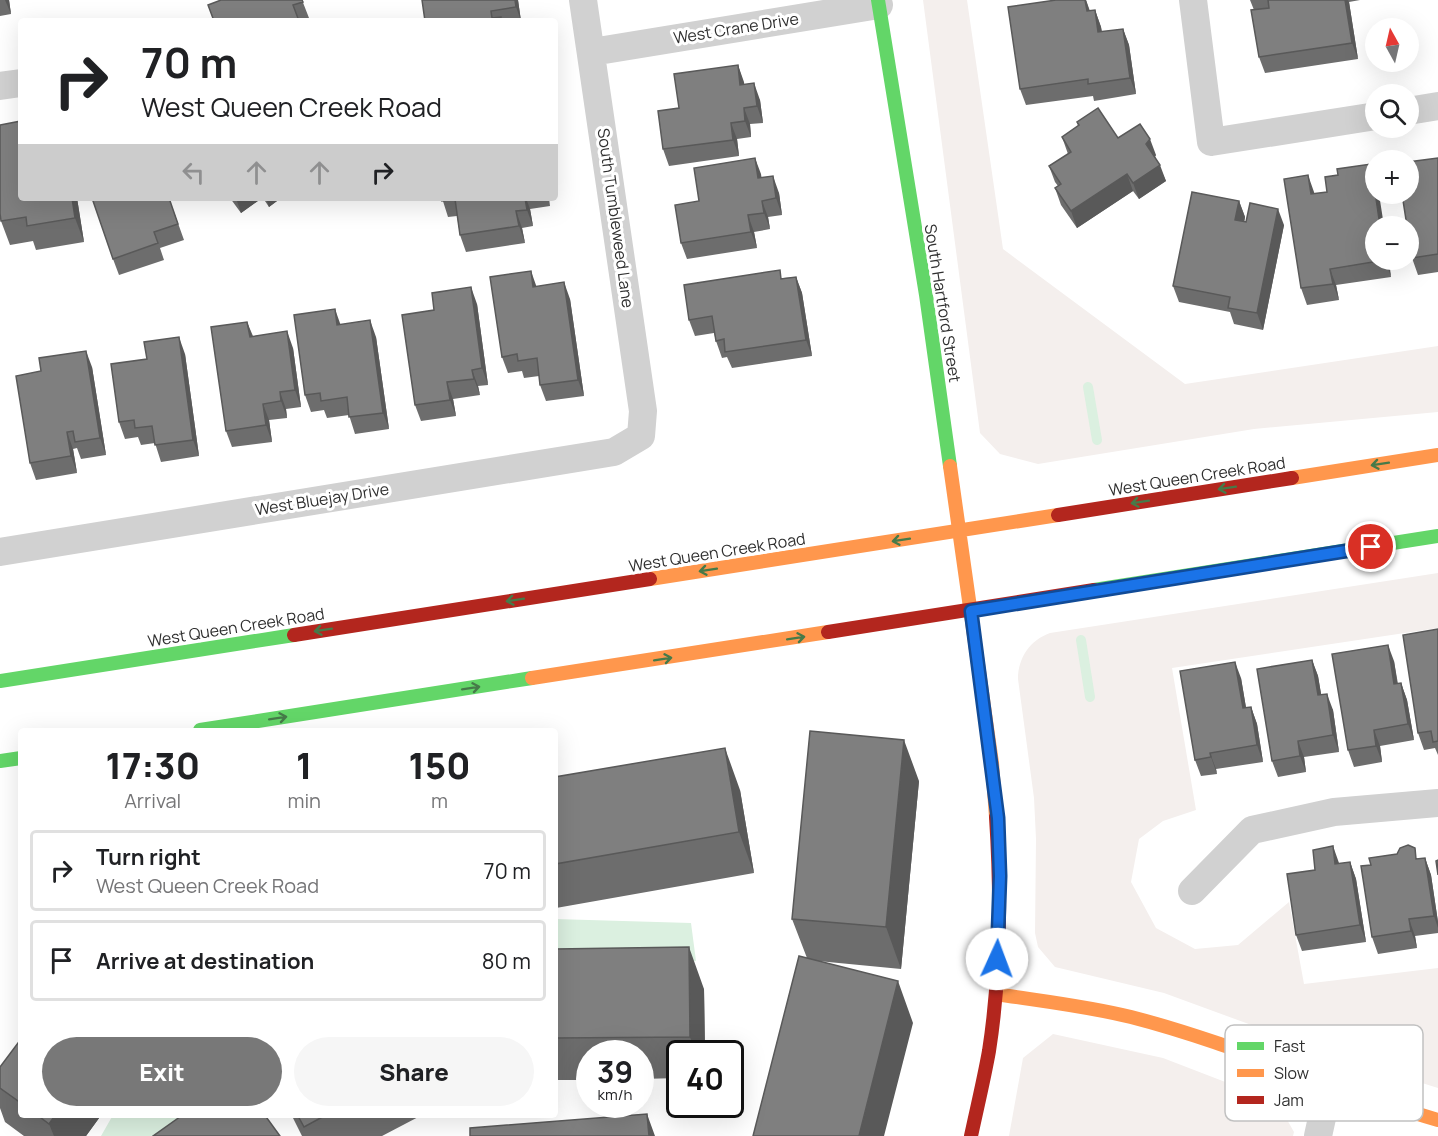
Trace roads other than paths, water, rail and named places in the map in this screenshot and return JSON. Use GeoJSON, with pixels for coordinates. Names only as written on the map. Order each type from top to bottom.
{"type":"FeatureCollection","features":[{"type":"Feature","properties":{"kind":"main road","name":"South Hartford Street"},"geometry":{"type":"LineString","coordinates":[[878,2],[926,295],[998,818],[1000,876],[996,994],[991,1040],[971,1136]]}},
{"type":"Feature","properties":{"kind":"main road","name":"West Queen Creek Road"},"geometry":{"type":"LineString","coordinates":[[0,681],[1438,455]]}},
{"type":"Feature","properties":{"kind":"main road"},"geometry":{"type":"LineString","coordinates":[[213,728],[1438,536]]}},
{"type":"Feature","properties":{"kind":"main road"},"geometry":{"type":"LineString","coordinates":[[0,761],[18,758]]}},
{"type":"Feature","properties":{"kind":"main road"},"geometry":{"type":"LineString","coordinates":[[996,994],[1130,1017],[1225,1047]]}},
{"type":"Feature","properties":{"kind":"main road"},"geometry":{"type":"LineString","coordinates":[[1423,1115],[1438,1120]]}},
{"type":"Feature","properties":{"kind":"street","name":"South Tumbleweed Lane"},"geometry":{"type":"LineString","coordinates":[[583,0],[643,411],[641,436]]}},
{"type":"Feature","properties":{"kind":"street"},"geometry":{"type":"LineString","coordinates":[[1193,0],[1211,142],[1365,118]]}},
{"type":"Feature","properties":{"kind":"street","name":"West Crane Drive"},"geometry":{"type":"LineString","coordinates":[[592,52],[878,2]]}},
{"type":"Feature","properties":{"kind":"street"},"geometry":{"type":"LineString","coordinates":[[0,86],[18,83]]}},
{"type":"Feature","properties":{"kind":"street"},"geometry":{"type":"LineString","coordinates":[[1419,109],[1438,106]]}},
{"type":"Feature","properties":{"kind":"street","name":"West Bluejay Drive"},"geometry":{"type":"LineString","coordinates":[[0,552],[614,452],[641,436]]}},
{"type":"Feature","properties":{"kind":"street"},"geometry":{"type":"LineString","coordinates":[[1192,891],[1251,830],[1334,812],[1438,803]]}},
{"type":"Feature","properties":{"kind":"street"},"geometry":{"type":"LineString","coordinates":[[1318,1136],[1321,1121]]}},
{"type":"Feature","properties":{"kind":"waterway"},"geometry":{"type":"LineString","coordinates":[[1088,387],[1097,440]]}},
{"type":"Feature","properties":{"kind":"waterway"},"geometry":{"type":"LineString","coordinates":[[1081,640],[1090,697]]}}]}
